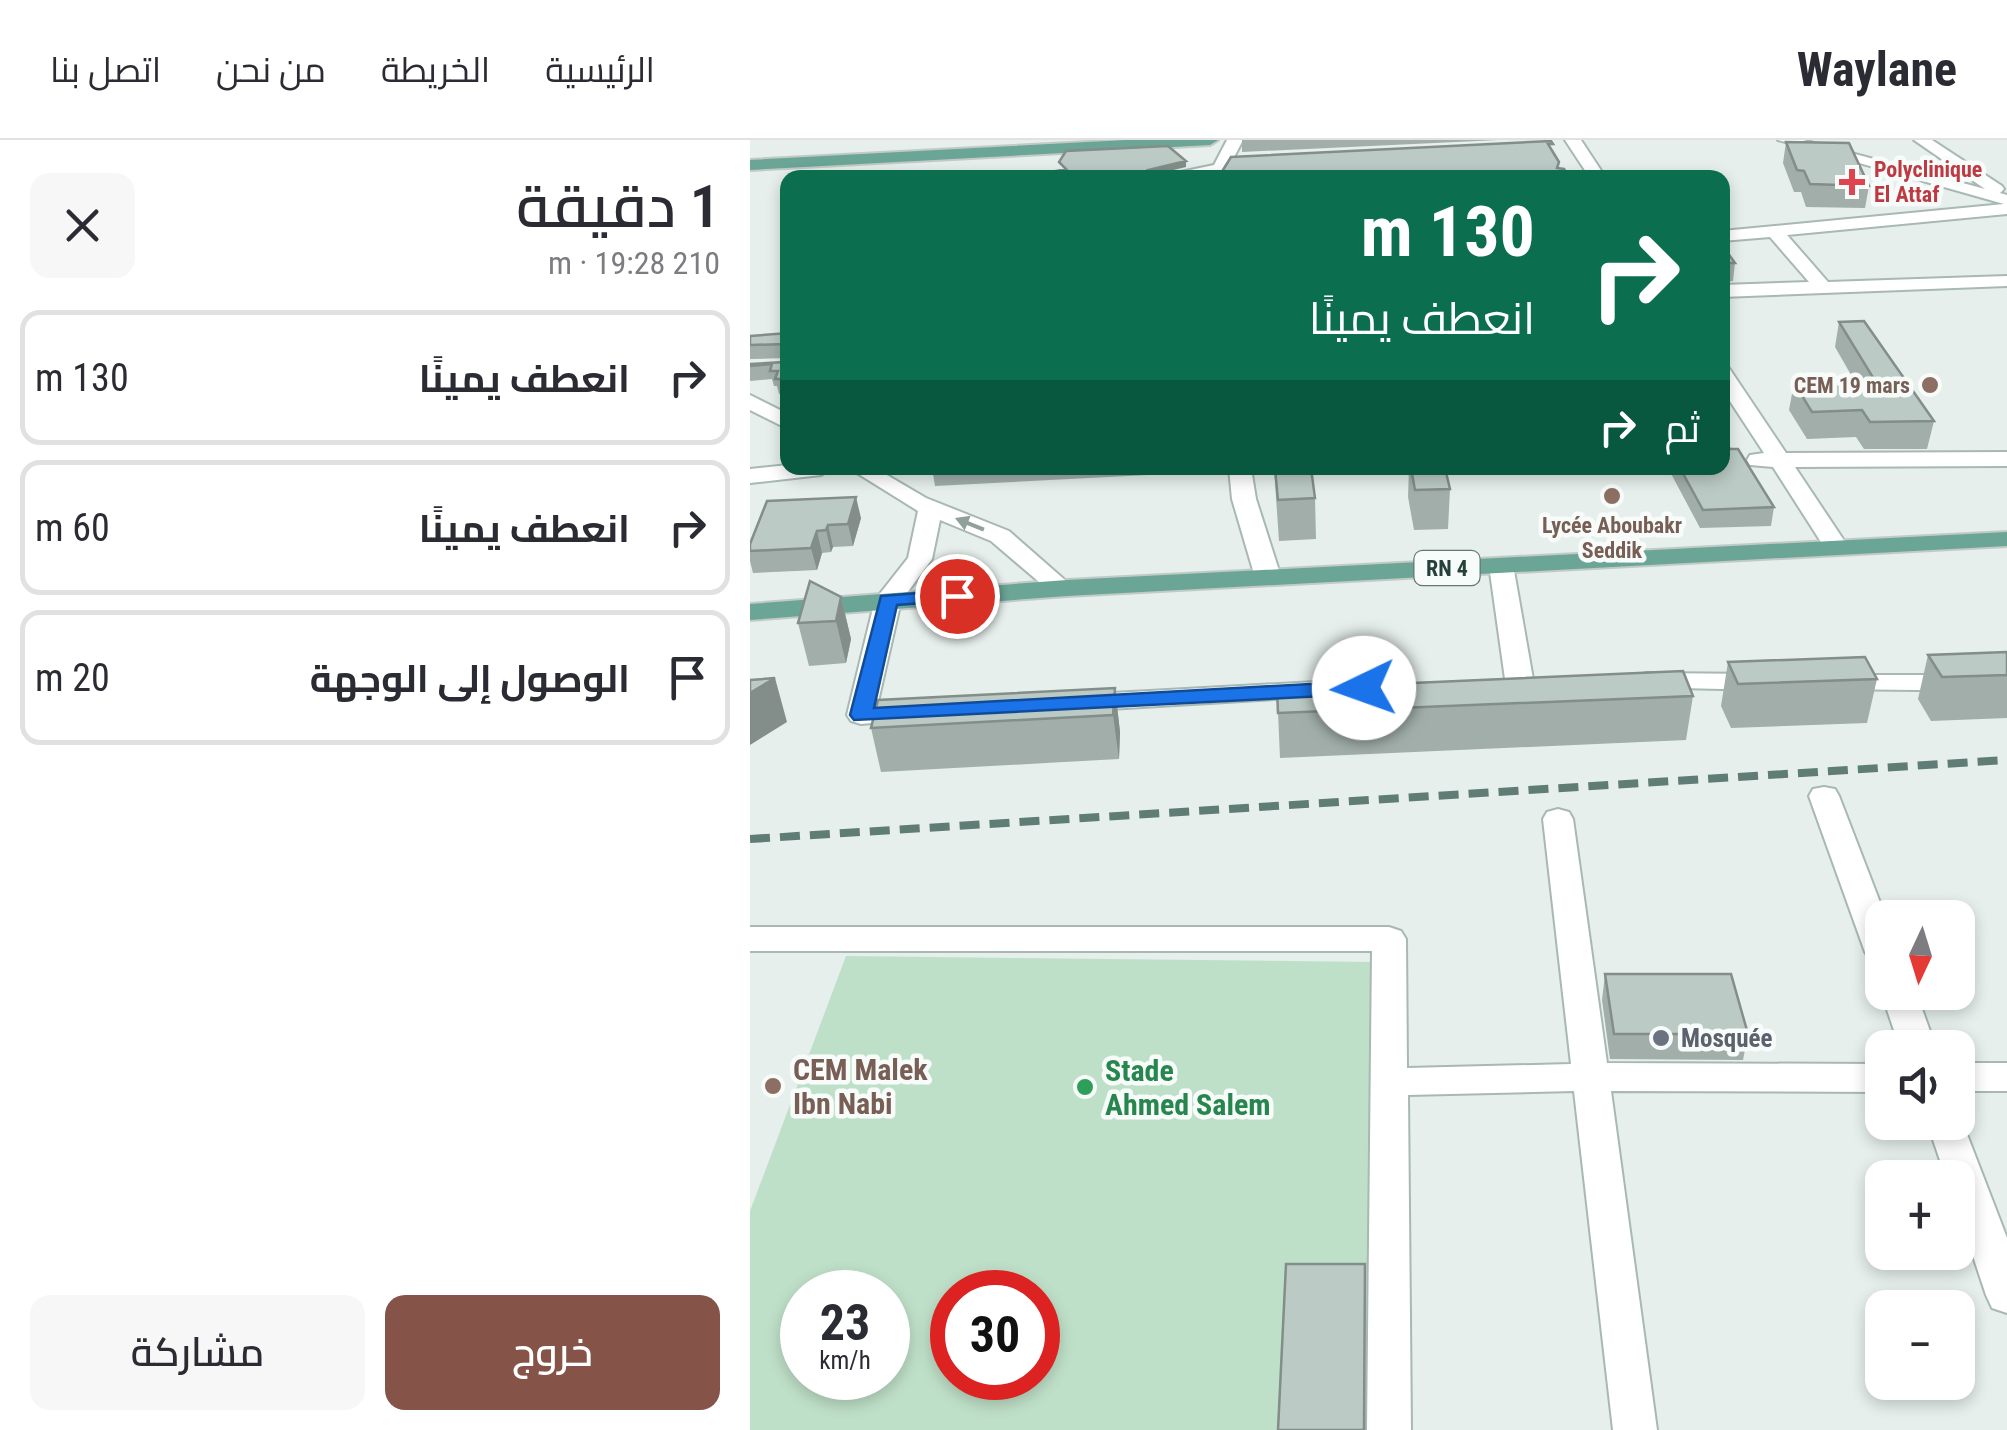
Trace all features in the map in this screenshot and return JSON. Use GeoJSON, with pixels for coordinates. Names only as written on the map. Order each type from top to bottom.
{"type":"FeatureCollection","features":[{"type":"Feature","properties":{"kind":"main road"},"geometry":{"type":"LineString","coordinates":[[750,165],[1210,140]]}},
{"type":"Feature","properties":{"kind":"main road","name":"RN 4"},"geometry":{"type":"LineString","coordinates":[[750,612],[854,608],[888,600],[1061,588],[2007,539]]}},
{"type":"Feature","properties":{"kind":"main road","name":"RN 4"},"geometry":{"type":"LineString","coordinates":[[750,598],[854,594],[888,600]]}},
{"type":"Feature","properties":{"kind":"street"},"geometry":{"type":"LineString","coordinates":[[1221,169],[1235,140]]}},
{"type":"Feature","properties":{"kind":"street"},"geometry":{"type":"LineString","coordinates":[[1559,140],[1577,170]]}},
{"type":"Feature","properties":{"kind":"street"},"geometry":{"type":"LineString","coordinates":[[1574,140],[1593,170]]}},
{"type":"Feature","properties":{"kind":"street"},"geometry":{"type":"LineString","coordinates":[[1786,140],[2007,203]]}},
{"type":"Feature","properties":{"kind":"street"},"geometry":{"type":"LineString","coordinates":[[1922,140],[2007,203]]}},
{"type":"Feature","properties":{"kind":"street"},"geometry":{"type":"LineString","coordinates":[[1221,169],[1246,160]]}},
{"type":"Feature","properties":{"kind":"street"},"geometry":{"type":"LineString","coordinates":[[1730,233],[1774,231],[2007,203]]}},
{"type":"Feature","properties":{"kind":"street"},"geometry":{"type":"LineString","coordinates":[[1730,232],[2007,203]]}},
{"type":"Feature","properties":{"kind":"street"},"geometry":{"type":"LineString","coordinates":[[1774,231],[1823,287]]}},
{"type":"Feature","properties":{"kind":"street"},"geometry":{"type":"LineString","coordinates":[[1730,290],[2007,280]]}},
{"type":"Feature","properties":{"kind":"street"},"geometry":{"type":"LineString","coordinates":[[1730,387],[1768,460]]}},
{"type":"Feature","properties":{"kind":"street"},"geometry":{"type":"LineString","coordinates":[[1730,413],[1768,460],[1826,548]]}},
{"type":"Feature","properties":{"kind":"street"},"geometry":{"type":"LineString","coordinates":[[1768,460],[2007,458]]}},
{"type":"Feature","properties":{"kind":"street"},"geometry":{"type":"LineString","coordinates":[[752,479],[780,475]]}},
{"type":"Feature","properties":{"kind":"street"},"geometry":{"type":"LineString","coordinates":[[872,475],[930,508],[1000,536],[1061,588]]}},
{"type":"Feature","properties":{"kind":"street"},"geometry":{"type":"LineString","coordinates":[[1241,475],[1244,500],[1268,577]]}},
{"type":"Feature","properties":{"kind":"street"},"geometry":{"type":"LineString","coordinates":[[930,508],[920,559],[888,600],[861,715],[941,711]]}},
{"type":"Feature","properties":{"kind":"street"},"geometry":{"type":"LineString","coordinates":[[1501,565],[1519,680]]}},
{"type":"Feature","properties":{"kind":"street"},"geometry":{"type":"LineString","coordinates":[[1619,680],[2007,683]]}},
{"type":"Feature","properties":{"kind":"street"},"geometry":{"type":"LineString","coordinates":[[1041,706],[1340,689]]}},
{"type":"Feature","properties":{"kind":"street"},"geometry":{"type":"LineString","coordinates":[[1824,796],[1865,906]]}},
{"type":"Feature","properties":{"kind":"street"},"geometry":{"type":"LineString","coordinates":[[1558,819],[1635,1430]]}},
{"type":"Feature","properties":{"kind":"street"},"geometry":{"type":"LineString","coordinates":[[750,938],[1390,939],[1389,1430]]}},
{"type":"Feature","properties":{"kind":"street"},"geometry":{"type":"LineString","coordinates":[[1390,1082],[1590,1076],[1865,1078]]}},
{"type":"Feature","properties":{"kind":"street"},"geometry":{"type":"LineString","coordinates":[[1975,1078],[2007,1077]]}},
{"type":"Feature","properties":{"kind":"street"},"geometry":{"type":"LineString","coordinates":[[1952,1140],[2007,1295]]}},
{"type":"Feature","properties":{"kind":"green space","name":"Stade Ahmed Salem"},"geometry":{"type":"Polygon","coordinates":[[[846,956],[1374,962],[1373,1430],[750,1430],[750,1211],[846,956]]]}},
{"type":"Feature","properties":{"kind":"building"},"geometry":{"type":"Polygon","coordinates":[[[1551,141],[1553,144],[1548,144],[1559,162],[1557,168],[1565,170],[1223,170],[1231,157],[1551,141]]]}},
{"type":"Feature","properties":{"kind":"building"},"geometry":{"type":"Polygon","coordinates":[[[1786,142],[1849,143],[1869,186],[1810,184],[1804,171],[1797,170],[1786,142]]]}},
{"type":"Feature","properties":{"kind":"building"},"geometry":{"type":"Polygon","coordinates":[[[1168,146],[1186,161],[1148,170],[1061,170],[1066,169],[1059,162],[1066,151],[1168,146]]]}},
{"type":"Feature","properties":{"kind":"building"},"geometry":{"type":"Polygon","coordinates":[[[1864,321],[1934,421],[1870,422],[1862,410],[1812,412],[1794,383],[1874,379],[1839,322],[1864,321]]]}},
{"type":"Feature","properties":{"kind":"building"},"geometry":{"type":"Polygon","coordinates":[[[780,334],[780,344],[750,345],[750,336],[780,334]]]}},
{"type":"Feature","properties":{"kind":"building"},"geometry":{"type":"Polygon","coordinates":[[[780,362],[780,379],[775,379],[778,371],[770,371],[772,364],[750,364],[780,362]]]}},
{"type":"Feature","properties":{"kind":"building"},"geometry":{"type":"Polygon","coordinates":[[[1730,449],[1738,449],[1774,507],[1703,510],[1684,475],[1730,475],[1730,449]]]}},
{"type":"Feature","properties":{"kind":"building"},"geometry":{"type":"Polygon","coordinates":[[[1276,475],[1312,475],[1315,498],[1278,500],[1276,475]]]}},
{"type":"Feature","properties":{"kind":"building"},"geometry":{"type":"Polygon","coordinates":[[[1412,475],[1447,475],[1450,489],[1415,490],[1412,475]]]}},
{"type":"Feature","properties":{"kind":"building"},"geometry":{"type":"Polygon","coordinates":[[[856,497],[848,524],[828,525],[826,530],[817,531],[811,548],[750,551],[767,501],[856,497]]]}},
{"type":"Feature","properties":{"kind":"building"},"geometry":{"type":"Polygon","coordinates":[[[810,581],[841,597],[836,621],[798,623],[810,581]]]}},
{"type":"Feature","properties":{"kind":"building"},"geometry":{"type":"Polygon","coordinates":[[[2007,652],[2007,675],[1942,677],[1928,655],[2007,652]]]}},
{"type":"Feature","properties":{"kind":"building"},"geometry":{"type":"Polygon","coordinates":[[[1865,657],[1877,679],[1738,684],[1728,662],[1865,657]]]}},
{"type":"Feature","properties":{"kind":"building"},"geometry":{"type":"Polygon","coordinates":[[[1683,671],[1693,696],[1278,713],[1277,689],[1683,671]]]}},
{"type":"Feature","properties":{"kind":"building"},"geometry":{"type":"Polygon","coordinates":[[[775,678],[750,693],[750,680],[775,678]]]}},
{"type":"Feature","properties":{"kind":"building"},"geometry":{"type":"Polygon","coordinates":[[[1115,688],[1113,715],[871,728],[878,700],[1115,688]]]}},
{"type":"Feature","properties":{"kind":"building"},"geometry":{"type":"Polygon","coordinates":[[[1605,974],[1731,974],[1748,1034],[1614,1034],[1605,974]]]}},
{"type":"Feature","properties":{"kind":"building"},"geometry":{"type":"Polygon","coordinates":[[[1286,1264],[1365,1264],[1364,1430],[1278,1430],[1286,1264]]]}},
{"type":"Feature","properties":{"kind":"railway"},"geometry":{"type":"LineString","coordinates":[[750,839],[2007,760]]}},
{"type":"Feature","properties":{"kind":"place","name":"Polyclinique El Attaf"},"geometry":{"type":"Point","coordinates":[1852,182]}},
{"type":"Feature","properties":{"kind":"place","name":"CEM 19 mars"},"geometry":{"type":"Point","coordinates":[1930,385]}},
{"type":"Feature","properties":{"kind":"place","name":"Lycée Aboubakr Seddik"},"geometry":{"type":"Point","coordinates":[1612,496]}},
{"type":"Feature","properties":{"kind":"place","name":"Mosquée"},"geometry":{"type":"Point","coordinates":[1661,1038]}},
{"type":"Feature","properties":{"kind":"place","name":"CEM Malek Ibn Nabi"},"geometry":{"type":"Point","coordinates":[773,1086]}},
{"type":"Feature","properties":{"kind":"place","name":"Stade Ahmed Salem"},"geometry":{"type":"Point","coordinates":[1085,1087]}},
{"type":"Feature","properties":{"kind":"route"},"geometry":{"type":"LineString","coordinates":[[957,596],[888,600],[861,715],[1364,688]]}}]}
